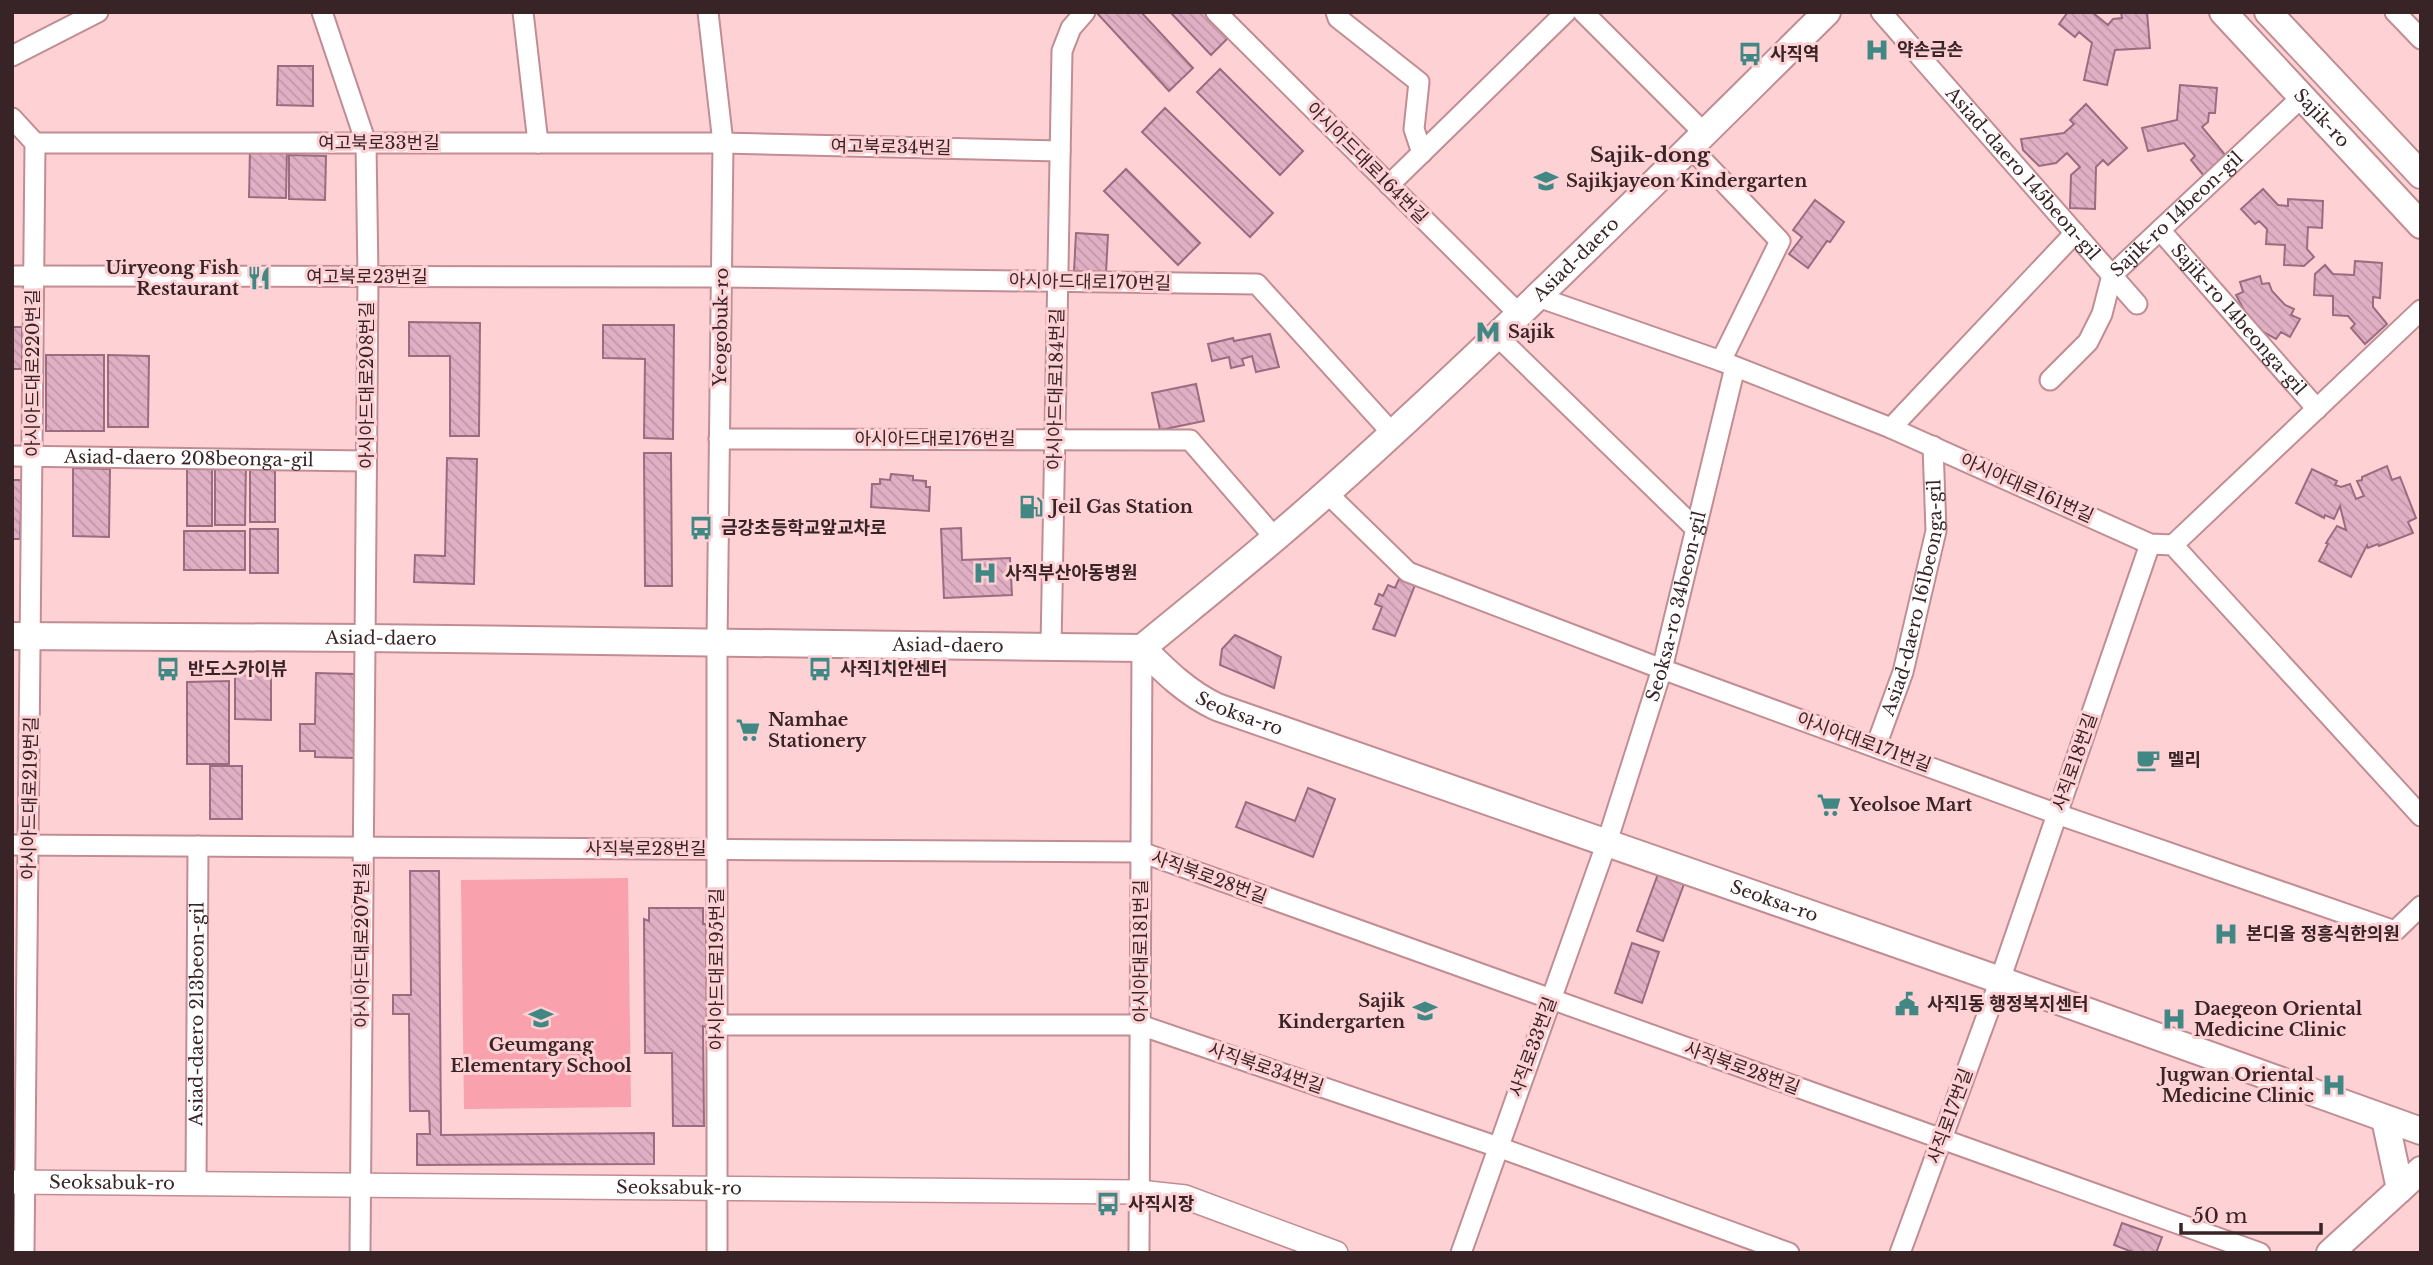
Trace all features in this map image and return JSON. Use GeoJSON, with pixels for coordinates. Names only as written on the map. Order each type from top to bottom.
{"type":"FeatureCollection","features":[{"type":"Feature","properties":{"kind":"main road","name":"Asiad-daero"},"geometry":{"type":"LineString","coordinates":[[22,636],[1142,649],[1275,538],[1392,433],[1528,305],[1827,12]]}},
{"type":"Feature","properties":{"kind":"main road","name":"Sajik-ro"},"geometry":{"type":"LineString","coordinates":[[2223,12],[2421,225]]}},
{"type":"Feature","properties":{"kind":"main road","name":"Sajik-ro"},"geometry":{"type":"LineString","coordinates":[[2268,12],[2421,174]]}},
{"type":"Feature","properties":{"kind":"main road","name":"Seoksa-ro"},"geometry":{"type":"LineString","coordinates":[[1142,649],[1178,683],[1217,707],[2000,980],[2421,1131]]}},
{"type":"Feature","properties":{"kind":"main road"},"geometry":{"type":"LineString","coordinates":[[2385,1119],[2400,1189]]}},
{"type":"Feature","properties":{"kind":"main road"},"geometry":{"type":"LineString","coordinates":[[2330,1253],[2421,1170]]}},
{"type":"Feature","properties":{"kind":"street"},"geometry":{"type":"LineString","coordinates":[[12,56],[98,12]]}},
{"type":"Feature","properties":{"kind":"street","name":"아시아드대로208번길"},"geometry":{"type":"LineString","coordinates":[[322,12],[366,143],[368,277],[365,638]]}},
{"type":"Feature","properties":{"kind":"street"},"geometry":{"type":"LineString","coordinates":[[523,12],[538,143]]}},
{"type":"Feature","properties":{"kind":"street","name":"Yeogobuk-ro"},"geometry":{"type":"LineString","coordinates":[[708,12],[723,143],[717,643]]}},
{"type":"Feature","properties":{"kind":"street","name":"아시아드대로184번길"},"geometry":{"type":"LineString","coordinates":[[1051,647],[1062,51],[1071,28],[1085,12]]}},
{"type":"Feature","properties":{"kind":"street","name":"아시아드대로164번길"},"geometry":{"type":"LineString","coordinates":[[1216,12],[1389,185],[1528,305]]}},
{"type":"Feature","properties":{"kind":"street"},"geometry":{"type":"LineString","coordinates":[[1336,12],[1338,18],[1419,82],[1414,129],[1422,153]]}},
{"type":"Feature","properties":{"kind":"street"},"geometry":{"type":"LineString","coordinates":[[1389,185],[1566,12]]}},
{"type":"Feature","properties":{"kind":"street"},"geometry":{"type":"LineString","coordinates":[[1583,12],[1697,140]]}},
{"type":"Feature","properties":{"kind":"street","name":"Asiad-daero 145beon-gil"},"geometry":{"type":"LineString","coordinates":[[1881,12],[2137,304]]}},
{"type":"Feature","properties":{"kind":"street"},"geometry":{"type":"LineString","coordinates":[[2395,12],[2421,39]]}},
{"type":"Feature","properties":{"kind":"street","name":"Sajik-ro 14beon-gil"},"geometry":{"type":"LineString","coordinates":[[2050,380],[2088,342],[2102,314],[2112,275],[2302,97]]}},
{"type":"Feature","properties":{"kind":"street"},"geometry":{"type":"LineString","coordinates":[[12,118],[35,143]]}},
{"type":"Feature","properties":{"kind":"street","name":"Seoksa-ro 34beon-gil"},"geometry":{"type":"LineString","coordinates":[[1607,842],[1662,669],[1696,529],[1728,364],[1780,241],[1697,140]]}},
{"type":"Feature","properties":{"kind":"street","name":"여고북로33번길"},"geometry":{"type":"LineString","coordinates":[[35,143],[723,143]]}},
{"type":"Feature","properties":{"kind":"street","name":"아시아드대로220번길"},"geometry":{"type":"LineString","coordinates":[[22,636],[33,456],[35,143]]}},
{"type":"Feature","properties":{"kind":"street","name":"여고북로34번길"},"geometry":{"type":"LineString","coordinates":[[723,143],[1060,151]]}},
{"type":"Feature","properties":{"kind":"street","name":"Sajik-ro 14beonga-gil"},"geometry":{"type":"LineString","coordinates":[[2161,230],[2317,409]]}},
{"type":"Feature","properties":{"kind":"street"},"geometry":{"type":"LineString","coordinates":[[1891,428],[2075,233]]}},
{"type":"Feature","properties":{"kind":"street","name":"여고북로23번길"},"geometry":{"type":"LineString","coordinates":[[12,276],[721,278]]}},
{"type":"Feature","properties":{"kind":"street","name":"아시아드대로170번길"},"geometry":{"type":"LineString","coordinates":[[721,278],[1257,285],[1392,433]]}},
{"type":"Feature","properties":{"kind":"street","name":"아시아대로161번길"},"geometry":{"type":"LineString","coordinates":[[1528,305],[1728,364],[1891,428],[2151,544],[2173,545]]}},
{"type":"Feature","properties":{"kind":"street"},"geometry":{"type":"LineString","coordinates":[[2421,310],[2173,545],[2421,816]]}},
{"type":"Feature","properties":{"kind":"street"},"geometry":{"type":"LineString","coordinates":[[1496,335],[1696,529]]}},
{"type":"Feature","properties":{"kind":"street","name":"아시아드대로176번길"},"geometry":{"type":"LineString","coordinates":[[719,439],[1190,440],[1275,538]]}},
{"type":"Feature","properties":{"kind":"street","name":"Asiad-daero 161beonga-gil"},"geometry":{"type":"LineString","coordinates":[[1876,747],[1903,672],[1936,531],[1933,446]]}},
{"type":"Feature","properties":{"kind":"street","name":"Asiad-daero 208beonga-gil"},"geometry":{"type":"LineString","coordinates":[[12,456],[366,461]]}},
{"type":"Feature","properties":{"kind":"street","name":"아시아대로171번길"},"geometry":{"type":"LineString","coordinates":[[1327,493],[1408,572],[1662,669],[2057,814],[2395,931],[2421,905]]}},
{"type":"Feature","properties":{"kind":"street","name":"사직로18번길"},"geometry":{"type":"LineString","coordinates":[[2000,980],[2151,544]]}},
{"type":"Feature","properties":{"kind":"street","name":"아시아드대로219번길"},"geometry":{"type":"LineString","coordinates":[[22,636],[19,1182],[24,1253]]}},
{"type":"Feature","properties":{"kind":"street","name":"아시아드대로207번길"},"geometry":{"type":"LineString","coordinates":[[360,1253],[365,638]]}},
{"type":"Feature","properties":{"kind":"street","name":"아시아드대로195번길"},"geometry":{"type":"LineString","coordinates":[[717,643],[717,1253]]}},
{"type":"Feature","properties":{"kind":"street","name":"아시아대로181번길"},"geometry":{"type":"LineString","coordinates":[[1139,1253],[1142,649]]}},
{"type":"Feature","properties":{"kind":"street","name":"사직로33번길"},"geometry":{"type":"LineString","coordinates":[[1461,1253],[1607,842]]}},
{"type":"Feature","properties":{"kind":"street","name":"사직북로28번길"},"geometry":{"type":"LineString","coordinates":[[21,845],[1141,852],[2260,1253]]}},
{"type":"Feature","properties":{"kind":"street","name":"Asiad-daero 213beon-gil"},"geometry":{"type":"LineString","coordinates":[[196,1184],[198,846]]}},
{"type":"Feature","properties":{"kind":"street","name":"사직로17번길"},"geometry":{"type":"LineString","coordinates":[[1900,1253],[2000,980]]}},
{"type":"Feature","properties":{"kind":"street","name":"사직북로34번길"},"geometry":{"type":"LineString","coordinates":[[717,1025],[1140,1025],[1498,1147],[1789,1253]]}},
{"type":"Feature","properties":{"kind":"street","name":"Seoksabuk-ro"},"geometry":{"type":"LineString","coordinates":[[19,1182],[1139,1192],[1185,1197],[1336,1253]]}},
{"type":"Feature","properties":{"kind":"shaded area"},"geometry":{"type":"Polygon","coordinates":[[[628,878],[631,1107],[464,1109],[461,880],[628,878]]]}},
{"type":"Feature","properties":{"kind":"building"},"geometry":{"type":"Polygon","coordinates":[[[1096,12],[1141,12],[1193,68],[1169,91],[1096,12]]]}},
{"type":"Feature","properties":{"kind":"building"},"geometry":{"type":"Polygon","coordinates":[[[1170,12],[1213,12],[1233,33],[1211,55],[1170,12]]]}},
{"type":"Feature","properties":{"kind":"building"},"geometry":{"type":"Polygon","coordinates":[[[2068,12],[2092,12],[2108,25],[2113,19],[2122,18],[2121,12],[2147,12],[2150,48],[2115,50],[2107,85],[2084,80],[2092,43],[2079,32],[2075,37],[2059,24],[2068,12]]]}},
{"type":"Feature","properties":{"kind":"building"},"geometry":{"type":"Polygon","coordinates":[[[278,66],[313,66],[313,106],[277,105],[278,66]]]}},
{"type":"Feature","properties":{"kind":"building"},"geometry":{"type":"Polygon","coordinates":[[[1220,69],[1303,151],[1280,175],[1197,92],[1220,69]]]}},
{"type":"Feature","properties":{"kind":"building"},"geometry":{"type":"Polygon","coordinates":[[[2180,85],[2217,88],[2215,113],[2209,113],[2208,122],[2202,127],[2227,157],[2204,176],[2191,160],[2195,156],[2184,143],[2148,151],[2142,128],[2177,120],[2180,85]]]}},
{"type":"Feature","properties":{"kind":"building"},"geometry":{"type":"Polygon","coordinates":[[[2086,104],[2127,148],[2108,165],[2103,160],[2096,167],[2095,209],[2070,208],[2071,175],[2080,167],[2067,153],[2056,163],[2039,166],[2023,150],[2021,139],[2064,133],[2074,124],[2070,120],[2086,104]]]}},
{"type":"Feature","properties":{"kind":"building"},"geometry":{"type":"Polygon","coordinates":[[[1165,108],[1273,213],[1250,237],[1142,132],[1165,108]]]}},
{"type":"Feature","properties":{"kind":"building"},"geometry":{"type":"Polygon","coordinates":[[[250,148],[287,149],[286,198],[249,197],[250,148]]]}},
{"type":"Feature","properties":{"kind":"building"},"geometry":{"type":"Polygon","coordinates":[[[289,155],[326,156],[325,200],[289,199],[289,155]]]}},
{"type":"Feature","properties":{"kind":"building"},"geometry":{"type":"Polygon","coordinates":[[[1126,169],[1200,243],[1178,265],[1104,191],[1126,169]]]}},
{"type":"Feature","properties":{"kind":"building"},"geometry":{"type":"Polygon","coordinates":[[[2263,189],[2278,205],[2288,206],[2288,199],[2323,201],[2322,228],[2308,227],[2307,249],[2314,257],[2304,266],[2284,265],[2285,245],[2266,244],[2267,229],[2259,221],[2255,224],[2241,209],[2263,189]]]}},
{"type":"Feature","properties":{"kind":"building"},"geometry":{"type":"Polygon","coordinates":[[[1815,200],[1844,222],[1808,268],[1789,254],[1802,237],[1793,230],[1815,200]]]}},
{"type":"Feature","properties":{"kind":"building"},"geometry":{"type":"Polygon","coordinates":[[[1076,233],[1108,235],[1106,273],[1074,271],[1076,233]]]}},
{"type":"Feature","properties":{"kind":"building"},"geometry":{"type":"Polygon","coordinates":[[[2355,261],[2382,263],[2380,298],[2373,297],[2373,307],[2387,324],[2365,344],[2351,328],[2355,324],[2348,316],[2333,315],[2333,296],[2314,295],[2315,274],[2325,265],[2333,274],[2354,275],[2355,261]]]}},
{"type":"Feature","properties":{"kind":"building"},"geometry":{"type":"Polygon","coordinates":[[[2260,276],[2262,284],[2269,283],[2272,291],[2285,305],[2294,309],[2291,315],[2300,319],[2290,337],[2281,332],[2276,339],[2263,332],[2245,312],[2236,295],[2243,292],[2240,282],[2260,276]]]}},
{"type":"Feature","properties":{"kind":"building"},"geometry":{"type":"Polygon","coordinates":[[[409,322],[480,323],[479,436],[450,436],[450,356],[409,356],[409,322]]]}},
{"type":"Feature","properties":{"kind":"building"},"geometry":{"type":"Polygon","coordinates":[[[603,325],[674,325],[673,439],[644,438],[645,359],[603,358],[603,325]]]}},
{"type":"Feature","properties":{"kind":"building"},"geometry":{"type":"Polygon","coordinates":[[[12,327],[22,327],[22,369],[12,369],[12,327]]]}},
{"type":"Feature","properties":{"kind":"building"},"geometry":{"type":"Polygon","coordinates":[[[1270,334],[1279,367],[1256,372],[1252,356],[1242,359],[1244,365],[1231,368],[1229,357],[1212,361],[1208,344],[1270,334]]]}},
{"type":"Feature","properties":{"kind":"building"},"geometry":{"type":"Polygon","coordinates":[[[46,355],[104,355],[104,431],[46,431],[46,355]]]}},
{"type":"Feature","properties":{"kind":"building"},"geometry":{"type":"Polygon","coordinates":[[[108,355],[149,356],[148,427],[108,427],[108,355]]]}},
{"type":"Feature","properties":{"kind":"building"},"geometry":{"type":"Polygon","coordinates":[[[1196,384],[1204,421],[1160,430],[1152,393],[1196,384]]]}},
{"type":"Feature","properties":{"kind":"building"},"geometry":{"type":"Polygon","coordinates":[[[644,453],[671,453],[672,586],[645,586],[644,453]]]}},
{"type":"Feature","properties":{"kind":"building"},"geometry":{"type":"Polygon","coordinates":[[[250,455],[275,456],[275,522],[250,522],[250,455]]]}},
{"type":"Feature","properties":{"kind":"building"},"geometry":{"type":"Polygon","coordinates":[[[447,458],[477,459],[474,584],[414,582],[415,555],[445,556],[447,458]]]}},
{"type":"Feature","properties":{"kind":"building"},"geometry":{"type":"Polygon","coordinates":[[[187,460],[212,460],[212,526],[187,526],[187,460]]]}},
{"type":"Feature","properties":{"kind":"building"},"geometry":{"type":"Polygon","coordinates":[[[215,461],[246,462],[245,525],[215,525],[215,461]]]}},
{"type":"Feature","properties":{"kind":"building"},"geometry":{"type":"Polygon","coordinates":[[[2387,466],[2392,480],[2400,477],[2416,518],[2408,522],[2413,533],[2379,546],[2378,544],[2368,548],[2367,545],[2351,577],[2319,561],[2337,526],[2346,530],[2340,506],[2334,519],[2325,515],[2324,518],[2296,503],[2312,469],[2337,481],[2335,485],[2341,487],[2350,484],[2356,499],[2364,496],[2357,481],[2387,466]]]}},
{"type":"Feature","properties":{"kind":"building"},"geometry":{"type":"Polygon","coordinates":[[[73,468],[110,469],[109,537],[73,536],[73,468]]]}},
{"type":"Feature","properties":{"kind":"building"},"geometry":{"type":"Polygon","coordinates":[[[891,474],[913,476],[913,480],[926,481],[926,487],[930,487],[929,511],[871,507],[872,484],[880,484],[880,479],[890,480],[891,474]]]}},
{"type":"Feature","properties":{"kind":"building"},"geometry":{"type":"Polygon","coordinates":[[[12,480],[22,480],[20,539],[12,539],[12,480]]]}},
{"type":"Feature","properties":{"kind":"building"},"geometry":{"type":"Polygon","coordinates":[[[961,528],[962,560],[1010,558],[1012,595],[944,598],[941,529],[961,528]]]}},
{"type":"Feature","properties":{"kind":"building"},"geometry":{"type":"Polygon","coordinates":[[[250,529],[278,529],[278,573],[250,573],[250,529]]]}},
{"type":"Feature","properties":{"kind":"building"},"geometry":{"type":"Polygon","coordinates":[[[184,531],[245,531],[245,570],[184,570],[184,531]]]}},
{"type":"Feature","properties":{"kind":"building"},"geometry":{"type":"Polygon","coordinates":[[[1399,579],[1415,585],[1395,636],[1373,629],[1382,607],[1375,604],[1379,594],[1383,596],[1388,585],[1395,588],[1399,579]]]}},
{"type":"Feature","properties":{"kind":"building"},"geometry":{"type":"Polygon","coordinates":[[[1235,635],[1281,657],[1274,688],[1220,665],[1222,649],[1235,635]]]}},
{"type":"Feature","properties":{"kind":"building"},"geometry":{"type":"Polygon","coordinates":[[[235,671],[271,672],[271,720],[235,719],[235,671]]]}},
{"type":"Feature","properties":{"kind":"building"},"geometry":{"type":"Polygon","coordinates":[[[316,673],[355,674],[355,758],[315,757],[315,751],[300,751],[300,724],[315,724],[316,673]]]}},
{"type":"Feature","properties":{"kind":"building"},"geometry":{"type":"Polygon","coordinates":[[[229,681],[229,764],[187,764],[187,682],[229,681]]]}},
{"type":"Feature","properties":{"kind":"building"},"geometry":{"type":"Polygon","coordinates":[[[210,766],[242,766],[242,819],[210,819],[210,766]]]}},
{"type":"Feature","properties":{"kind":"building"},"geometry":{"type":"Polygon","coordinates":[[[1308,788],[1335,799],[1313,857],[1236,827],[1246,802],[1295,821],[1308,788]]]}},
{"type":"Feature","properties":{"kind":"building"},"geometry":{"type":"Polygon","coordinates":[[[410,871],[439,871],[441,1135],[654,1133],[654,1164],[417,1165],[417,1134],[430,1134],[429,1111],[410,1111],[409,1014],[393,1014],[393,995],[411,995],[410,871]]]}},
{"type":"Feature","properties":{"kind":"building"},"geometry":{"type":"Polygon","coordinates":[[[1658,874],[1684,884],[1663,941],[1637,931],[1658,874]]]}},
{"type":"Feature","properties":{"kind":"building"},"geometry":{"type":"Polygon","coordinates":[[[649,908],[703,908],[703,924],[706,924],[707,1027],[703,1026],[704,1126],[673,1126],[672,1053],[645,1053],[644,919],[649,921],[649,908]]]}},
{"type":"Feature","properties":{"kind":"building"},"geometry":{"type":"Polygon","coordinates":[[[1632,943],[1659,952],[1642,1003],[1615,993],[1632,943]]]}},
{"type":"Feature","properties":{"kind":"building"},"geometry":{"type":"Polygon","coordinates":[[[2122,1223],[2162,1237],[2156,1253],[2135,1253],[2114,1245],[2122,1223]]]}},
{"type":"Feature","properties":{"kind":"place","name":"약손금손"},"geometry":{"type":"Point","coordinates":[1877,50]}},
{"type":"Feature","properties":{"kind":"place","name":"사직역"},"geometry":{"type":"Point","coordinates":[1750,54]}},
{"type":"Feature","properties":{"kind":"place","name":"Sajikjayeon Kindergarten"},"geometry":{"type":"Point","coordinates":[1546,181]}},
{"type":"Feature","properties":{"kind":"place","name":"Uiryeong Fish Restaurant"},"geometry":{"type":"Point","coordinates":[259,278]}},
{"type":"Feature","properties":{"kind":"place","name":"Sajik"},"geometry":{"type":"Point","coordinates":[1488,332]}},
{"type":"Feature","properties":{"kind":"place","name":"Jeil Gas Station"},"geometry":{"type":"Point","coordinates":[1031,507]}},
{"type":"Feature","properties":{"kind":"place","name":"금강초등학교앞교차로"},"geometry":{"type":"Point","coordinates":[701,528]}},
{"type":"Feature","properties":{"kind":"place","name":"사직부산아동병원"},"geometry":{"type":"Point","coordinates":[985,573]}},
{"type":"Feature","properties":{"kind":"place","name":"반도스카이뷰"},"geometry":{"type":"Point","coordinates":[168,669]}},
{"type":"Feature","properties":{"kind":"place","name":"사직1치안센터"},"geometry":{"type":"Point","coordinates":[820,669]}},
{"type":"Feature","properties":{"kind":"place","name":"Namhae Stationery"},"geometry":{"type":"Point","coordinates":[748,730]}},
{"type":"Feature","properties":{"kind":"place","name":"멜리"},"geometry":{"type":"Point","coordinates":[2148,760]}},
{"type":"Feature","properties":{"kind":"place","name":"Yeolsoe Mart"},"geometry":{"type":"Point","coordinates":[1829,805]}},
{"type":"Feature","properties":{"kind":"place","name":"본디올 정흥식한의원"},"geometry":{"type":"Point","coordinates":[2226,934]}},
{"type":"Feature","properties":{"kind":"place","name":"사직1동 행정복지센터"},"geometry":{"type":"Point","coordinates":[1907,1004]}},
{"type":"Feature","properties":{"kind":"place","name":"Sajik Kindergarten"},"geometry":{"type":"Point","coordinates":[1425,1011]}},
{"type":"Feature","properties":{"kind":"place","name":"Geumgang Elementary School"},"geometry":{"type":"Point","coordinates":[541,1018]}},
{"type":"Feature","properties":{"kind":"place","name":"Daegeon Oriental Medicine Clinic"},"geometry":{"type":"Point","coordinates":[2174,1019]}},
{"type":"Feature","properties":{"kind":"place","name":"Jugwan Oriental Medicine Clinic"},"geometry":{"type":"Point","coordinates":[2334,1085]}},
{"type":"Feature","properties":{"kind":"place","name":"사직시장"},"geometry":{"type":"Point","coordinates":[1108,1204]}},
{"type":"Feature","properties":{"kind":"district","name":"Sajik-dong"},"geometry":{"type":"Point","coordinates":[1650,155]}}]}
